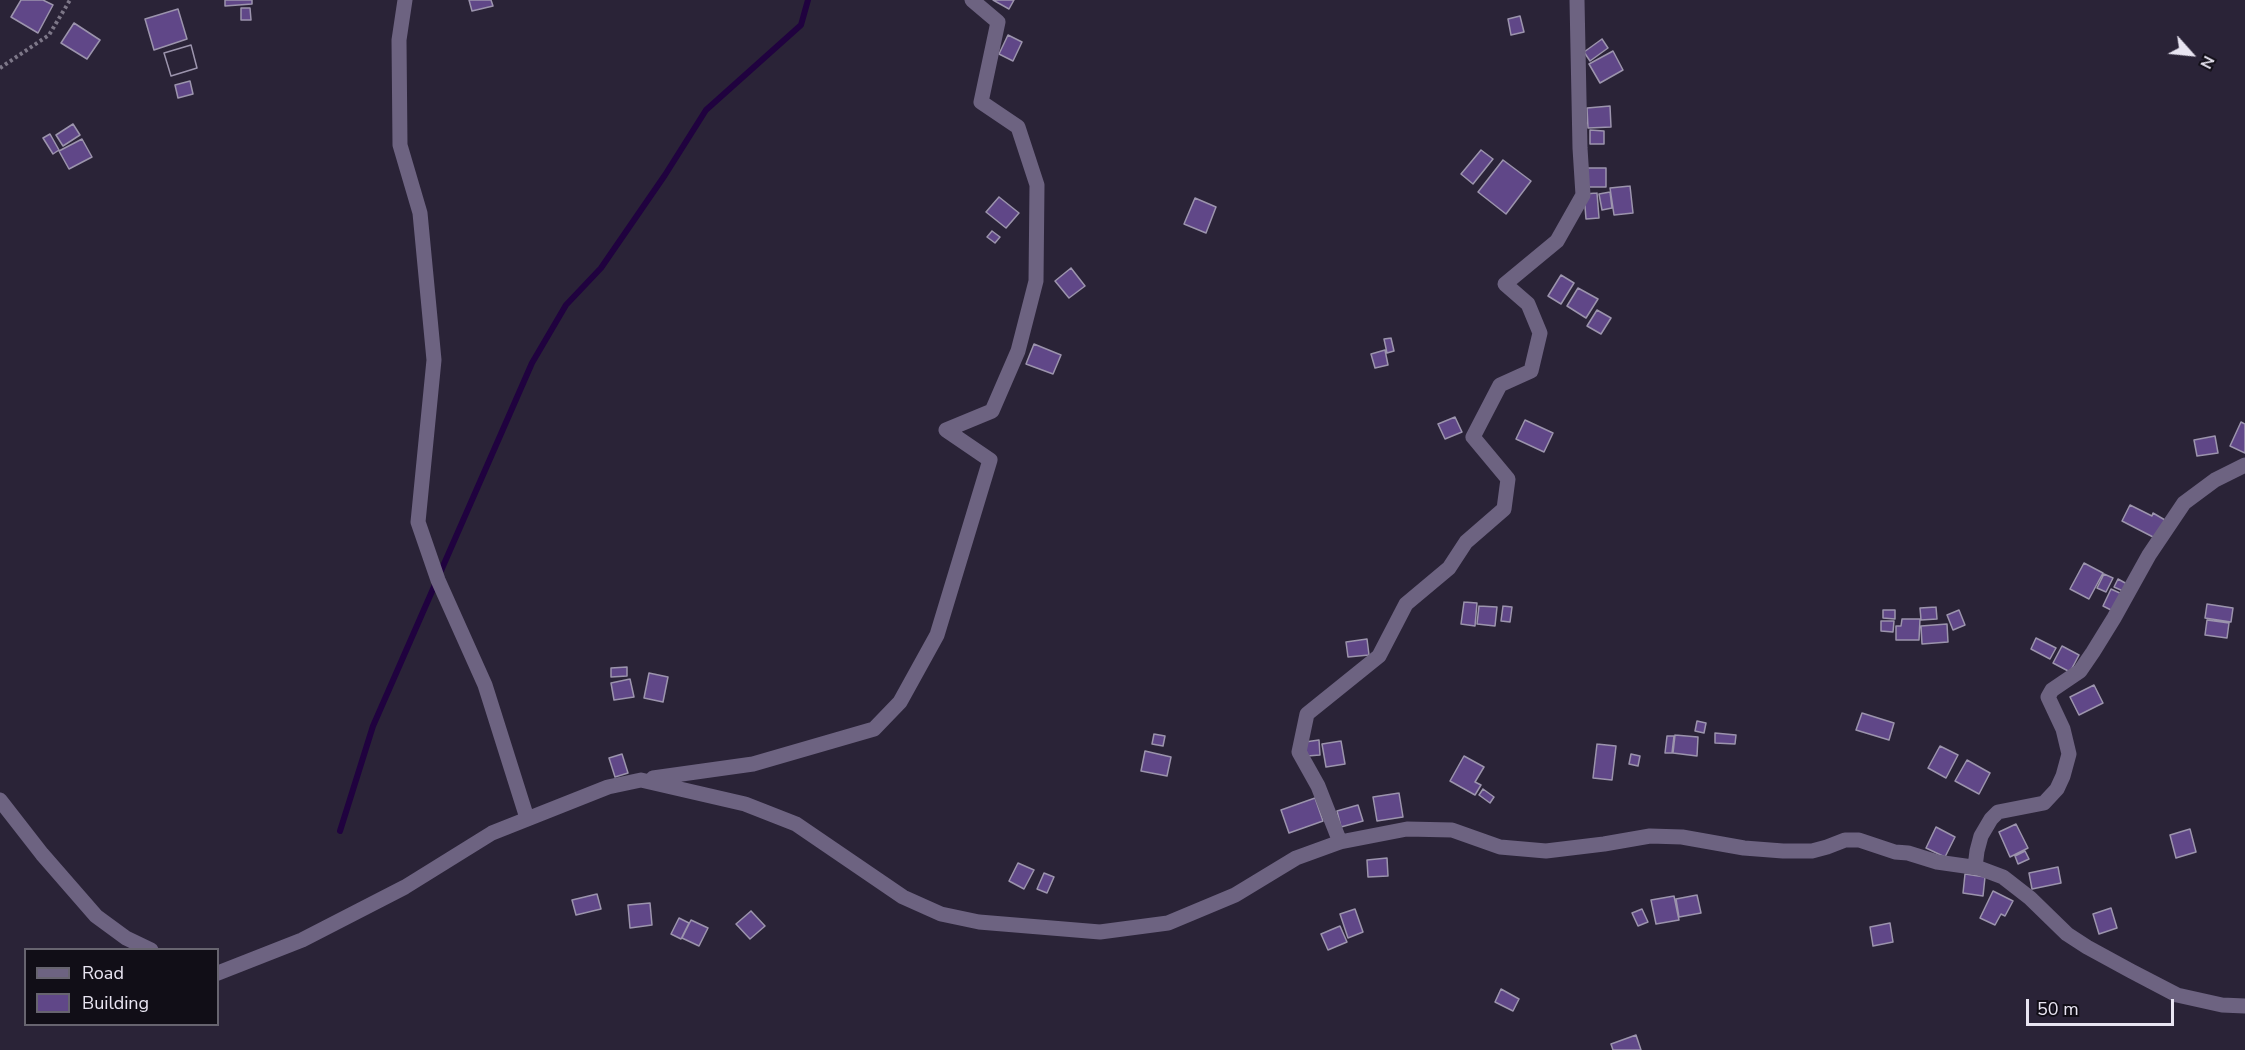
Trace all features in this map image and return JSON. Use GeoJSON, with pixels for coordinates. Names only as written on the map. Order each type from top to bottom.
{"type":"FeatureCollection","features":[{"type":"Feature","properties":{"kind":"street"},"geometry":{"type":"LineString","coordinates":[[405,0],[399,40],[400,145],[420,213],[434,360],[418,522],[438,580],[485,685],[526,818]]}},
{"type":"Feature","properties":{"kind":"street"},"geometry":{"type":"LineString","coordinates":[[219,972],[302,940],[405,887],[492,833],[526,818],[608,787],[753,764],[874,729],[900,702],[938,635],[990,460],[946,430],[992,411],[1018,351],[1036,281],[1037,186],[1018,127],[981,102],[998,22],[972,0]]}},
{"type":"Feature","properties":{"kind":"street"},"geometry":{"type":"LineString","coordinates":[[1340,842],[1318,786],[1299,752],[1307,714],[1379,656],[1406,604],[1449,568],[1466,542],[1504,509],[1508,479],[1473,437],[1500,385],[1531,371],[1540,333],[1528,304],[1505,284],[1557,242],[1583,195],[1577,0]]}},
{"type":"Feature","properties":{"kind":"street"},"geometry":{"type":"LineString","coordinates":[[1976,867],[1981,836],[1991,819],[1998,812],[2044,803],[2057,789],[2063,776],[2069,754],[2063,729],[2048,697],[2052,690],[2080,671],[2114,618],[2149,555],[2184,503],[2215,480],[2245,465]]}},
{"type":"Feature","properties":{"kind":"street"},"geometry":{"type":"LineString","coordinates":[[641,780],[745,804],[796,824],[903,897],[941,914],[979,922],[1100,932],[1168,923],[1235,895],[1296,858],[1340,842],[1407,830],[1452,830],[1500,847],[1546,851],[1650,836],[1682,837],[1713,844],[1783,851],[1812,850],[1845,840],[1859,840],[1937,862],[1976,867],[2003,877],[2030,898],[2067,934],[2087,947],[2178,995],[2222,1005],[2245,1006]]}},
{"type":"Feature","properties":{"kind":"street"},"geometry":{"type":"LineString","coordinates":[[0,800],[42,854],[96,916],[126,938],[147,948]]}},
{"type":"Feature","properties":{"kind":"path"},"geometry":{"type":"LineString","coordinates":[[0,68],[49,35],[70,0]]}},
{"type":"Feature","properties":{"kind":"building"},"geometry":{"type":"Polygon","coordinates":[[[21,0],[43,0],[53,5],[38,33],[11,17],[21,0]]]}},
{"type":"Feature","properties":{"kind":"building"},"geometry":{"type":"Polygon","coordinates":[[[225,0],[252,0],[252,4],[225,6],[225,0]]]}},
{"type":"Feature","properties":{"kind":"building"},"geometry":{"type":"Polygon","coordinates":[[[469,0],[491,0],[493,6],[472,11],[469,0]]]}},
{"type":"Feature","properties":{"kind":"building"},"geometry":{"type":"Polygon","coordinates":[[[993,0],[1014,0],[1009,9],[993,0]]]}},
{"type":"Feature","properties":{"kind":"building"},"geometry":{"type":"Polygon","coordinates":[[[241,8],[250,8],[251,20],[241,20],[241,8]]]}},
{"type":"Feature","properties":{"kind":"building"},"geometry":{"type":"Polygon","coordinates":[[[178,9],[187,39],[154,50],[145,19],[178,9]]]}},
{"type":"Feature","properties":{"kind":"building"},"geometry":{"type":"Polygon","coordinates":[[[1520,16],[1524,32],[1511,35],[1508,19],[1520,16]]]}},
{"type":"Feature","properties":{"kind":"building"},"geometry":{"type":"Polygon","coordinates":[[[74,23],[100,40],[87,59],[61,43],[74,23]]]}},
{"type":"Feature","properties":{"kind":"building"},"geometry":{"type":"Polygon","coordinates":[[[1008,35],[1022,42],[1013,61],[999,54],[1008,35]]]}},
{"type":"Feature","properties":{"kind":"building"},"geometry":{"type":"Polygon","coordinates":[[[1602,39],[1608,48],[1590,61],[1584,52],[1602,39]]]}},
{"type":"Feature","properties":{"kind":"building"},"geometry":{"type":"Polygon","coordinates":[[[191,45],[197,68],[171,76],[164,53],[191,45]]]}},
{"type":"Feature","properties":{"kind":"building"},"geometry":{"type":"Polygon","coordinates":[[[191,45],[197,68],[171,76],[164,53],[191,45]]]}},
{"type":"Feature","properties":{"kind":"building"},"geometry":{"type":"Polygon","coordinates":[[[1613,51],[1623,70],[1600,83],[1589,64],[1613,51]]]}},
{"type":"Feature","properties":{"kind":"building"},"geometry":{"type":"Polygon","coordinates":[[[190,81],[193,94],[178,98],[175,85],[190,81]]]}},
{"type":"Feature","properties":{"kind":"building"},"geometry":{"type":"Polygon","coordinates":[[[1610,106],[1611,127],[1588,128],[1587,108],[1610,106]]]}},
{"type":"Feature","properties":{"kind":"building"},"geometry":{"type":"Polygon","coordinates":[[[73,124],[80,135],[63,146],[56,135],[73,124]]]}},
{"type":"Feature","properties":{"kind":"building"},"geometry":{"type":"Polygon","coordinates":[[[1590,130],[1604,131],[1604,144],[1590,144],[1590,130]]]}},
{"type":"Feature","properties":{"kind":"building"},"geometry":{"type":"Polygon","coordinates":[[[50,134],[59,150],[53,154],[43,138],[50,134]]]}},
{"type":"Feature","properties":{"kind":"building"},"geometry":{"type":"Polygon","coordinates":[[[82,139],[92,157],[69,169],[59,151],[82,139]]]}},
{"type":"Feature","properties":{"kind":"building"},"geometry":{"type":"Polygon","coordinates":[[[1481,150],[1493,159],[1473,184],[1461,174],[1481,150]]]}},
{"type":"Feature","properties":{"kind":"building"},"geometry":{"type":"Polygon","coordinates":[[[1503,160],[1531,181],[1506,214],[1478,192],[1503,160]]]}},
{"type":"Feature","properties":{"kind":"building"},"geometry":{"type":"Polygon","coordinates":[[[1586,168],[1606,168],[1606,187],[1586,187],[1586,168]]]}},
{"type":"Feature","properties":{"kind":"building"},"geometry":{"type":"Polygon","coordinates":[[[1630,186],[1633,213],[1614,215],[1610,188],[1630,186]]]}},
{"type":"Feature","properties":{"kind":"building"},"geometry":{"type":"Polygon","coordinates":[[[1610,192],[1612,208],[1602,210],[1599,194],[1610,192]]]}},
{"type":"Feature","properties":{"kind":"building"},"geometry":{"type":"Polygon","coordinates":[[[1597,193],[1599,218],[1586,219],[1584,194],[1597,193]]]}},
{"type":"Feature","properties":{"kind":"building"},"geometry":{"type":"Polygon","coordinates":[[[999,197],[1019,213],[1006,228],[986,212],[999,197]]]}},
{"type":"Feature","properties":{"kind":"building"},"geometry":{"type":"Polygon","coordinates":[[[1195,198],[1216,207],[1206,233],[1184,224],[1195,198]]]}},
{"type":"Feature","properties":{"kind":"building"},"geometry":{"type":"Polygon","coordinates":[[[992,231],[1000,237],[995,243],[987,237],[992,231]]]}},
{"type":"Feature","properties":{"kind":"building"},"geometry":{"type":"Polygon","coordinates":[[[1071,268],[1085,286],[1069,298],[1055,281],[1071,268]]]}},
{"type":"Feature","properties":{"kind":"building"},"geometry":{"type":"Polygon","coordinates":[[[1561,275],[1574,283],[1561,304],[1548,296],[1561,275]]]}},
{"type":"Feature","properties":{"kind":"building"},"geometry":{"type":"Polygon","coordinates":[[[1578,288],[1598,299],[1586,318],[1567,306],[1578,288]]]}},
{"type":"Feature","properties":{"kind":"building"},"geometry":{"type":"Polygon","coordinates":[[[1597,310],[1611,318],[1601,334],[1587,326],[1597,310]]]}},
{"type":"Feature","properties":{"kind":"building"},"geometry":{"type":"Polygon","coordinates":[[[1391,338],[1394,351],[1387,353],[1384,339],[1391,338]]]}},
{"type":"Feature","properties":{"kind":"building"},"geometry":{"type":"Polygon","coordinates":[[[1034,344],[1061,355],[1053,374],[1026,364],[1034,344]]]}},
{"type":"Feature","properties":{"kind":"building"},"geometry":{"type":"Polygon","coordinates":[[[1385,350],[1388,365],[1375,368],[1371,354],[1385,350]]]}},
{"type":"Feature","properties":{"kind":"building"},"geometry":{"type":"Polygon","coordinates":[[[1455,417],[1462,432],[1445,439],[1438,424],[1455,417]]]}},
{"type":"Feature","properties":{"kind":"building"},"geometry":{"type":"Polygon","coordinates":[[[1525,420],[1553,433],[1544,452],[1516,439],[1525,420]]]}},
{"type":"Feature","properties":{"kind":"building"},"geometry":{"type":"Polygon","coordinates":[[[2241,422],[2245,424],[2245,453],[2230,446],[2241,422]]]}},
{"type":"Feature","properties":{"kind":"building"},"geometry":{"type":"Polygon","coordinates":[[[2215,436],[2218,453],[2197,456],[2194,440],[2215,436]]]}},
{"type":"Feature","properties":{"kind":"building"},"geometry":{"type":"Polygon","coordinates":[[[2130,505],[2165,520],[2155,538],[2122,521],[2130,505]]]}},
{"type":"Feature","properties":{"kind":"building"},"geometry":{"type":"Polygon","coordinates":[[[2084,563],[2103,573],[2089,599],[2070,589],[2084,563]]]}},
{"type":"Feature","properties":{"kind":"building"},"geometry":{"type":"Polygon","coordinates":[[[2104,574],[2113,578],[2106,592],[2097,588],[2104,574]]]}},
{"type":"Feature","properties":{"kind":"building"},"geometry":{"type":"Polygon","coordinates":[[[2118,579],[2127,584],[2123,591],[2114,587],[2118,579]]]}},
{"type":"Feature","properties":{"kind":"building"},"geometry":{"type":"Polygon","coordinates":[[[2111,589],[2122,594],[2113,611],[2103,606],[2111,589]]]}},
{"type":"Feature","properties":{"kind":"building"},"geometry":{"type":"Polygon","coordinates":[[[1464,602],[1477,603],[1475,626],[1461,624],[1464,602]]]}},
{"type":"Feature","properties":{"kind":"building"},"geometry":{"type":"Polygon","coordinates":[[[2207,604],[2233,608],[2231,622],[2205,618],[2207,604]]]}},
{"type":"Feature","properties":{"kind":"building"},"geometry":{"type":"Polygon","coordinates":[[[1479,606],[1497,607],[1495,626],[1477,624],[1479,606]]]}},
{"type":"Feature","properties":{"kind":"building"},"geometry":{"type":"Polygon","coordinates":[[[1503,606],[1512,607],[1510,622],[1501,621],[1503,606]]]}},
{"type":"Feature","properties":{"kind":"building"},"geometry":{"type":"Polygon","coordinates":[[[1936,607],[1937,619],[1921,620],[1920,608],[1936,607]]]}},
{"type":"Feature","properties":{"kind":"building"},"geometry":{"type":"Polygon","coordinates":[[[1883,610],[1895,610],[1895,619],[1883,618],[1883,610]]]}},
{"type":"Feature","properties":{"kind":"building"},"geometry":{"type":"Polygon","coordinates":[[[1959,610],[1965,625],[1953,630],[1947,615],[1959,610]]]}},
{"type":"Feature","properties":{"kind":"building"},"geometry":{"type":"Polygon","coordinates":[[[1902,619],[1920,619],[1919,640],[1896,640],[1896,626],[1901,626],[1902,619]]]}},
{"type":"Feature","properties":{"kind":"building"},"geometry":{"type":"Polygon","coordinates":[[[2207,620],[2229,623],[2227,638],[2205,635],[2207,620]]]}},
{"type":"Feature","properties":{"kind":"building"},"geometry":{"type":"Polygon","coordinates":[[[1881,621],[1894,621],[1893,632],[1881,631],[1881,621]]]}},
{"type":"Feature","properties":{"kind":"building"},"geometry":{"type":"Polygon","coordinates":[[[1947,624],[1948,642],[1922,644],[1921,626],[1947,624]]]}},
{"type":"Feature","properties":{"kind":"building"},"geometry":{"type":"Polygon","coordinates":[[[2036,638],[2056,648],[2050,659],[2031,649],[2036,638]]]}},
{"type":"Feature","properties":{"kind":"building"},"geometry":{"type":"Polygon","coordinates":[[[1367,639],[1369,655],[1348,657],[1346,642],[1367,639]]]}},
{"type":"Feature","properties":{"kind":"building"},"geometry":{"type":"Polygon","coordinates":[[[2062,646],[2079,655],[2070,672],[2053,663],[2062,646]]]}},
{"type":"Feature","properties":{"kind":"building"},"geometry":{"type":"Polygon","coordinates":[[[627,667],[627,676],[611,677],[611,668],[627,667]]]}},
{"type":"Feature","properties":{"kind":"building"},"geometry":{"type":"Polygon","coordinates":[[[649,673],[668,677],[663,702],[644,698],[649,673]]]}},
{"type":"Feature","properties":{"kind":"building"},"geometry":{"type":"Polygon","coordinates":[[[630,679],[634,697],[614,700],[611,683],[630,679]]]}},
{"type":"Feature","properties":{"kind":"building"},"geometry":{"type":"Polygon","coordinates":[[[2094,685],[2103,703],[2079,715],[2070,697],[2094,685]]]}},
{"type":"Feature","properties":{"kind":"building"},"geometry":{"type":"Polygon","coordinates":[[[1862,713],[1894,723],[1889,740],[1856,730],[1862,713]]]}},
{"type":"Feature","properties":{"kind":"building"},"geometry":{"type":"Polygon","coordinates":[[[1697,721],[1706,723],[1704,733],[1695,731],[1697,721]]]}},
{"type":"Feature","properties":{"kind":"building"},"geometry":{"type":"Polygon","coordinates":[[[1715,733],[1736,735],[1735,744],[1715,743],[1715,733]]]}},
{"type":"Feature","properties":{"kind":"building"},"geometry":{"type":"Polygon","coordinates":[[[1154,734],[1165,736],[1163,746],[1152,744],[1154,734]]]}},
{"type":"Feature","properties":{"kind":"building"},"geometry":{"type":"Polygon","coordinates":[[[1675,735],[1698,737],[1697,756],[1673,753],[1675,735]]]}},
{"type":"Feature","properties":{"kind":"building"},"geometry":{"type":"Polygon","coordinates":[[[1667,736],[1674,736],[1672,753],[1665,753],[1667,736]]]}},
{"type":"Feature","properties":{"kind":"building"},"geometry":{"type":"Polygon","coordinates":[[[1319,740],[1320,755],[1307,756],[1305,742],[1319,740]]]}},
{"type":"Feature","properties":{"kind":"building"},"geometry":{"type":"Polygon","coordinates":[[[1341,741],[1345,764],[1326,767],[1322,744],[1341,741]]]}},
{"type":"Feature","properties":{"kind":"building"},"geometry":{"type":"Polygon","coordinates":[[[1597,744],[1616,746],[1612,780],[1593,778],[1597,744]]]}},
{"type":"Feature","properties":{"kind":"building"},"geometry":{"type":"Polygon","coordinates":[[[1940,746],[1958,755],[1946,778],[1928,768],[1940,746]]]}},
{"type":"Feature","properties":{"kind":"building"},"geometry":{"type":"Polygon","coordinates":[[[1145,751],[1171,757],[1167,776],[1141,771],[1145,751]]]}},
{"type":"Feature","properties":{"kind":"building"},"geometry":{"type":"Polygon","coordinates":[[[622,754],[628,773],[615,777],[609,758],[622,754]]]}},
{"type":"Feature","properties":{"kind":"building"},"geometry":{"type":"Polygon","coordinates":[[[1631,754],[1640,756],[1638,766],[1629,764],[1631,754]]]}},
{"type":"Feature","properties":{"kind":"building"},"geometry":{"type":"Polygon","coordinates":[[[1464,756],[1484,767],[1475,782],[1481,785],[1475,795],[1450,781],[1464,756]]]}},
{"type":"Feature","properties":{"kind":"building"},"geometry":{"type":"Polygon","coordinates":[[[1967,760],[1990,773],[1979,794],[1955,781],[1967,760]]]}},
{"type":"Feature","properties":{"kind":"building"},"geometry":{"type":"Polygon","coordinates":[[[1483,789],[1494,797],[1490,803],[1479,795],[1483,789]]]}},
{"type":"Feature","properties":{"kind":"building"},"geometry":{"type":"Polygon","coordinates":[[[1399,793],[1403,817],[1377,821],[1373,797],[1399,793]]]}},
{"type":"Feature","properties":{"kind":"building"},"geometry":{"type":"Polygon","coordinates":[[[1315,798],[1323,821],[1289,833],[1281,810],[1315,798]]]}},
{"type":"Feature","properties":{"kind":"building"},"geometry":{"type":"Polygon","coordinates":[[[1358,805],[1363,821],[1341,827],[1337,811],[1358,805]]]}},
{"type":"Feature","properties":{"kind":"building"},"geometry":{"type":"Polygon","coordinates":[[[2016,824],[2028,848],[2010,857],[1999,832],[2016,824]]]}},
{"type":"Feature","properties":{"kind":"building"},"geometry":{"type":"Polygon","coordinates":[[[1936,827],[1955,837],[1945,857],[1926,848],[1936,827]]]}},
{"type":"Feature","properties":{"kind":"building"},"geometry":{"type":"Polygon","coordinates":[[[2190,829],[2196,852],[2176,858],[2170,835],[2190,829]]]}},
{"type":"Feature","properties":{"kind":"building"},"geometry":{"type":"Polygon","coordinates":[[[2025,851],[2029,859],[2018,864],[2015,856],[2025,851]]]}},
{"type":"Feature","properties":{"kind":"building"},"geometry":{"type":"Polygon","coordinates":[[[1387,858],[1388,876],[1368,877],[1367,860],[1387,858]]]}},
{"type":"Feature","properties":{"kind":"building"},"geometry":{"type":"Polygon","coordinates":[[[1018,863],[1034,870],[1024,889],[1009,881],[1018,863]]]}},
{"type":"Feature","properties":{"kind":"building"},"geometry":{"type":"Polygon","coordinates":[[[2058,867],[2061,883],[2032,889],[2029,873],[2058,867]]]}},
{"type":"Feature","properties":{"kind":"building"},"geometry":{"type":"Polygon","coordinates":[[[1044,873],[1054,877],[1047,893],[1037,889],[1044,873]]]}},
{"type":"Feature","properties":{"kind":"building"},"geometry":{"type":"Polygon","coordinates":[[[1965,874],[1985,877],[1983,896],[1963,893],[1965,874]]]}},
{"type":"Feature","properties":{"kind":"building"},"geometry":{"type":"Polygon","coordinates":[[[1993,891],[2013,901],[2005,916],[2001,914],[1995,925],[1980,918],[1993,891]]]}},
{"type":"Feature","properties":{"kind":"building"},"geometry":{"type":"Polygon","coordinates":[[[597,894],[601,909],[576,915],[572,900],[597,894]]]}},
{"type":"Feature","properties":{"kind":"building"},"geometry":{"type":"Polygon","coordinates":[[[1697,895],[1701,913],[1679,917],[1676,899],[1697,895]]]}},
{"type":"Feature","properties":{"kind":"building"},"geometry":{"type":"Polygon","coordinates":[[[1674,896],[1679,920],[1656,924],[1651,900],[1674,896]]]}},
{"type":"Feature","properties":{"kind":"building"},"geometry":{"type":"Polygon","coordinates":[[[650,903],[652,925],[630,928],[628,905],[650,903]]]}},
{"type":"Feature","properties":{"kind":"building"},"geometry":{"type":"Polygon","coordinates":[[[2111,908],[2117,928],[2099,934],[2093,914],[2111,908]]]}},
{"type":"Feature","properties":{"kind":"building"},"geometry":{"type":"Polygon","coordinates":[[[1355,909],[1363,932],[1348,938],[1340,914],[1355,909]]]}},
{"type":"Feature","properties":{"kind":"building"},"geometry":{"type":"Polygon","coordinates":[[[1642,909],[1648,922],[1638,926],[1632,913],[1642,909]]]}},
{"type":"Feature","properties":{"kind":"building"},"geometry":{"type":"Polygon","coordinates":[[[751,911],[765,926],[750,939],[736,924],[751,911]]]}},
{"type":"Feature","properties":{"kind":"building"},"geometry":{"type":"Polygon","coordinates":[[[679,918],[689,923],[681,939],[671,934],[679,918]]]}},
{"type":"Feature","properties":{"kind":"building"},"geometry":{"type":"Polygon","coordinates":[[[691,920],[708,928],[699,946],[682,938],[691,920]]]}},
{"type":"Feature","properties":{"kind":"building"},"geometry":{"type":"Polygon","coordinates":[[[1890,923],[1893,942],[1873,946],[1870,927],[1890,923]]]}},
{"type":"Feature","properties":{"kind":"building"},"geometry":{"type":"Polygon","coordinates":[[[1340,926],[1347,942],[1328,950],[1321,934],[1340,926]]]}},
{"type":"Feature","properties":{"kind":"building"},"geometry":{"type":"Polygon","coordinates":[[[1501,989],[1519,999],[1513,1011],[1495,1002],[1501,989]]]}},
{"type":"Feature","properties":{"kind":"building"},"geometry":{"type":"Polygon","coordinates":[[[1636,1035],[1641,1050],[1613,1050],[1611,1044],[1636,1035]]]}},
{"type":"Feature","properties":{"kind":"waterway"},"geometry":{"type":"LineString","coordinates":[[340,831],[373,726],[532,363],[566,305],[601,268],[665,175],[706,110],[801,25],[808,0]]}}]}
